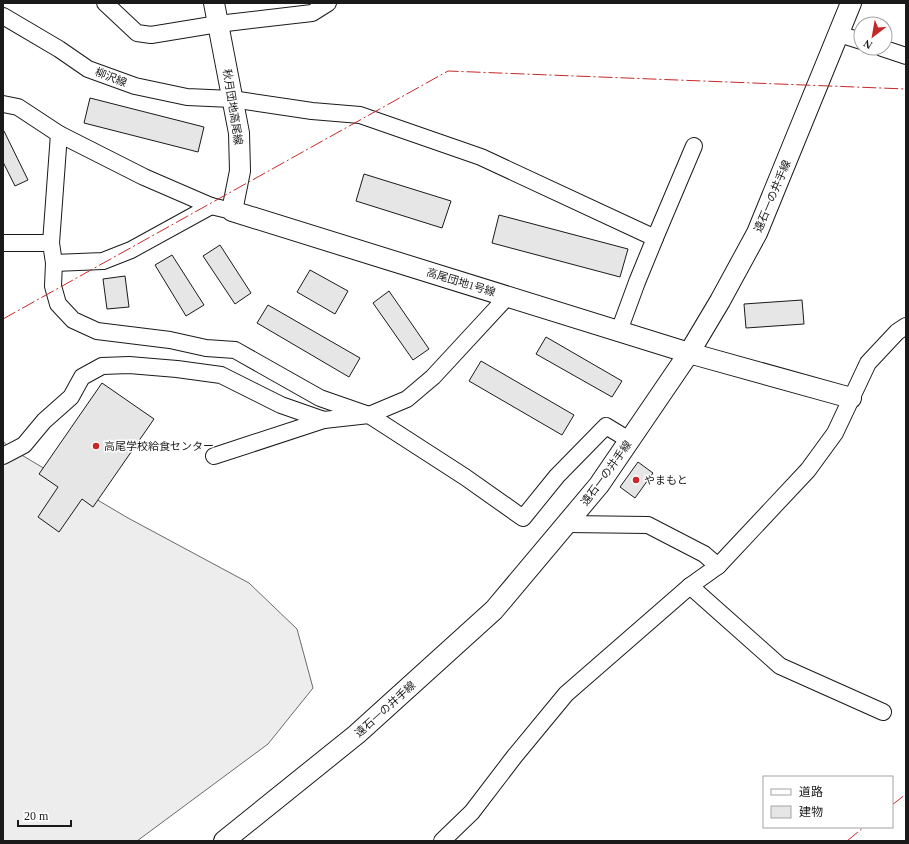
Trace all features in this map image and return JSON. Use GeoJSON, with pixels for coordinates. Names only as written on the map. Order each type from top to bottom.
{"type":"FeatureCollection","features":[{"type":"Feature","properties":{"kind":"street"},"geometry":{"type":"LineString","coordinates":[[105,3],[137,33],[151,35],[218,24],[312,13],[328,3]]}},
{"type":"Feature","properties":{"kind":"street","name":"秋月団地高尾線"},"geometry":{"type":"LineString","coordinates":[[214,3],[239,133],[240,171],[232,211]]}},
{"type":"Feature","properties":{"kind":"street","name":"遠石一の井手線"},"geometry":{"type":"LineString","coordinates":[[224,841],[357,734],[494,610],[599,484],[690,353],[757,233],[851,3]]}},
{"type":"Feature","properties":{"kind":"street","name":"柳沢線"},"geometry":{"type":"LineString","coordinates":[[3,16],[59,49],[88,69],[135,86],[187,97],[232,99],[312,111],[360,115],[481,157],[655,238]]}},
{"type":"Feature","properties":{"kind":"street"},"geometry":{"type":"LineString","coordinates":[[839,34],[853,38]]}},
{"type":"Feature","properties":{"kind":"street"},"geometry":{"type":"LineString","coordinates":[[893,52],[906,56]]}},
{"type":"Feature","properties":{"kind":"street"},"geometry":{"type":"LineString","coordinates":[[3,104],[18,107],[59,134],[144,177],[211,206],[232,211]]}},
{"type":"Feature","properties":{"kind":"street"},"geometry":{"type":"LineString","coordinates":[[59,134],[51,243],[54,263],[53,286],[58,304],[73,320],[97,331],[170,340],[206,348],[235,350],[320,398],[369,415],[465,477],[523,518],[557,476],[606,426],[629,440]]}},
{"type":"Feature","properties":{"kind":"street"},"geometry":{"type":"LineString","coordinates":[[619,331],[637,282],[694,146]]}},
{"type":"Feature","properties":{"kind":"street"},"geometry":{"type":"LineString","coordinates":[[54,263],[103,261],[131,250],[211,206]]}},
{"type":"Feature","properties":{"kind":"street","name":"高尾団地1号線"},"geometry":{"type":"LineString","coordinates":[[232,211],[690,353],[852,398]]}},
{"type":"Feature","properties":{"kind":"street"},"geometry":{"type":"LineString","coordinates":[[3,243],[51,243]]}},
{"type":"Feature","properties":{"kind":"street"},"geometry":{"type":"LineString","coordinates":[[214,456],[324,420],[369,415],[407,398],[433,377],[507,297]]}},
{"type":"Feature","properties":{"kind":"street"},"geometry":{"type":"LineString","coordinates":[[442,841],[472,812],[514,757],[566,694],[690,586],[718,566],[808,470],[835,433],[868,363],[897,332],[906,326]]}},
{"type":"Feature","properties":{"kind":"street"},"geometry":{"type":"LineString","coordinates":[[3,456],[24,446],[44,421],[71,397],[82,377],[102,366],[136,366],[177,369],[221,375],[281,405],[324,420]]}},
{"type":"Feature","properties":{"kind":"street"},"geometry":{"type":"LineString","coordinates":[[567,524],[648,525],[704,554],[718,566]]}},
{"type":"Feature","properties":{"kind":"street"},"geometry":{"type":"LineString","coordinates":[[690,586],[780,666],[883,712]]}},
{"type":"Feature","properties":{"kind":"shaded area"},"geometry":{"type":"Polygon","coordinates":[[[3,441],[8,447],[128,518],[249,583],[297,629],[313,688],[268,744],[137,841],[3,841],[3,441]]]}},
{"type":"Feature","properties":{"kind":"building"},"geometry":{"type":"Polygon","coordinates":[[[90,98],[204,127],[198,152],[84,123],[90,98]]]}},
{"type":"Feature","properties":{"kind":"building"},"geometry":{"type":"Polygon","coordinates":[[[4,131],[28,180],[15,186],[3,162],[4,131]]]}},
{"type":"Feature","properties":{"kind":"building"},"geometry":{"type":"Polygon","coordinates":[[[364,174],[451,201],[442,228],[356,201],[364,174]]]}},
{"type":"Feature","properties":{"kind":"building"},"geometry":{"type":"Polygon","coordinates":[[[499,215],[628,249],[620,277],[492,243],[499,215]]]}},
{"type":"Feature","properties":{"kind":"building"},"geometry":{"type":"Polygon","coordinates":[[[220,245],[251,293],[235,304],[203,256],[220,245]]]}},
{"type":"Feature","properties":{"kind":"building"},"geometry":{"type":"Polygon","coordinates":[[[172,255],[204,305],[186,316],[155,265],[172,255]]]}},
{"type":"Feature","properties":{"kind":"building"},"geometry":{"type":"Polygon","coordinates":[[[310,270],[348,291],[335,314],[297,292],[310,270]]]}},
{"type":"Feature","properties":{"kind":"building"},"geometry":{"type":"Polygon","coordinates":[[[125,276],[129,307],[107,309],[103,279],[125,276]]]}},
{"type":"Feature","properties":{"kind":"building"},"geometry":{"type":"Polygon","coordinates":[[[389,291],[429,349],[413,360],[373,303],[389,291]]]}},
{"type":"Feature","properties":{"kind":"building"},"geometry":{"type":"Polygon","coordinates":[[[802,300],[804,324],[746,328],[744,304],[802,300]]]}},
{"type":"Feature","properties":{"kind":"building"},"geometry":{"type":"Polygon","coordinates":[[[268,305],[360,358],[349,377],[257,323],[268,305]]]}},
{"type":"Feature","properties":{"kind":"building"},"geometry":{"type":"Polygon","coordinates":[[[546,337],[622,381],[612,397],[536,354],[546,337]]]}},
{"type":"Feature","properties":{"kind":"building"},"geometry":{"type":"Polygon","coordinates":[[[481,361],[574,415],[562,435],[469,381],[481,361]]]}},
{"type":"Feature","properties":{"kind":"building","name":"高尾学校給食センター"},"geometry":{"type":"Polygon","coordinates":[[[102,383],[154,419],[93,507],[82,499],[59,532],[38,517],[58,487],[39,474],[102,383]]]}},
{"type":"Feature","properties":{"kind":"building","name":"やまもと"},"geometry":{"type":"Polygon","coordinates":[[[638,462],[653,473],[635,498],[620,487],[638,462]]]}},
{"type":"Feature","properties":{"kind":"power"},"geometry":{"type":"LineString","coordinates":[[3,319],[448,71],[906,89]]}},
{"type":"Feature","properties":{"kind":"power"},"geometry":{"type":"LineString","coordinates":[[893,804],[906,794]]}},
{"type":"Feature","properties":{"kind":"power"},"geometry":{"type":"LineString","coordinates":[[847,841],[863,828]]}},
{"type":"Feature","properties":{"kind":"place","name":"高尾学校給食センター"},"geometry":{"type":"Point","coordinates":[96,446]}},
{"type":"Feature","properties":{"kind":"place","name":"やまもと"},"geometry":{"type":"Point","coordinates":[636,480]}}]}
